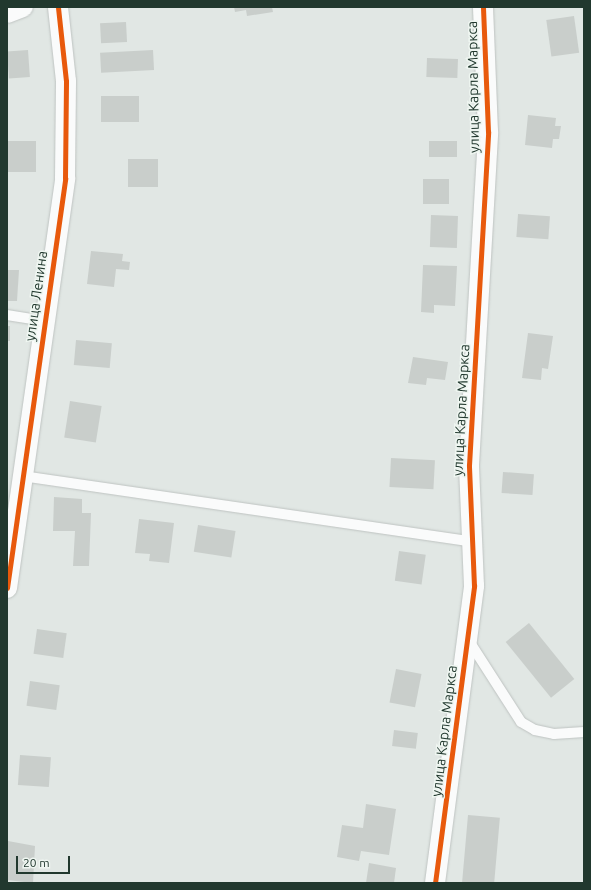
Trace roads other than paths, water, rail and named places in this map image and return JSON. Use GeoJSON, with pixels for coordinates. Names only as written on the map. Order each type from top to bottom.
{"type":"FeatureCollection","features":[{"type":"Feature","properties":{"kind":"street"},"geometry":{"type":"LineString","coordinates":[[7,13],[22,7]]}},
{"type":"Feature","properties":{"kind":"street","name":"улица Ленина"},"geometry":{"type":"LineString","coordinates":[[7,588],[16,487],[44,321],[65,178],[66,81],[58,7]]}},
{"type":"Feature","properties":{"kind":"street","name":"улица Карла Маркса"},"geometry":{"type":"LineString","coordinates":[[435,883],[474,586],[469,465],[488,132],[483,7]]}},
{"type":"Feature","properties":{"kind":"lane"},"geometry":{"type":"LineString","coordinates":[[7,315],[44,321]]}},
{"type":"Feature","properties":{"kind":"lane"},"geometry":{"type":"LineString","coordinates":[[16,487],[473,542]]}},
{"type":"Feature","properties":{"kind":"lane"},"geometry":{"type":"LineString","coordinates":[[467,638],[521,722],[535,730],[554,734],[584,732]]}}]}
